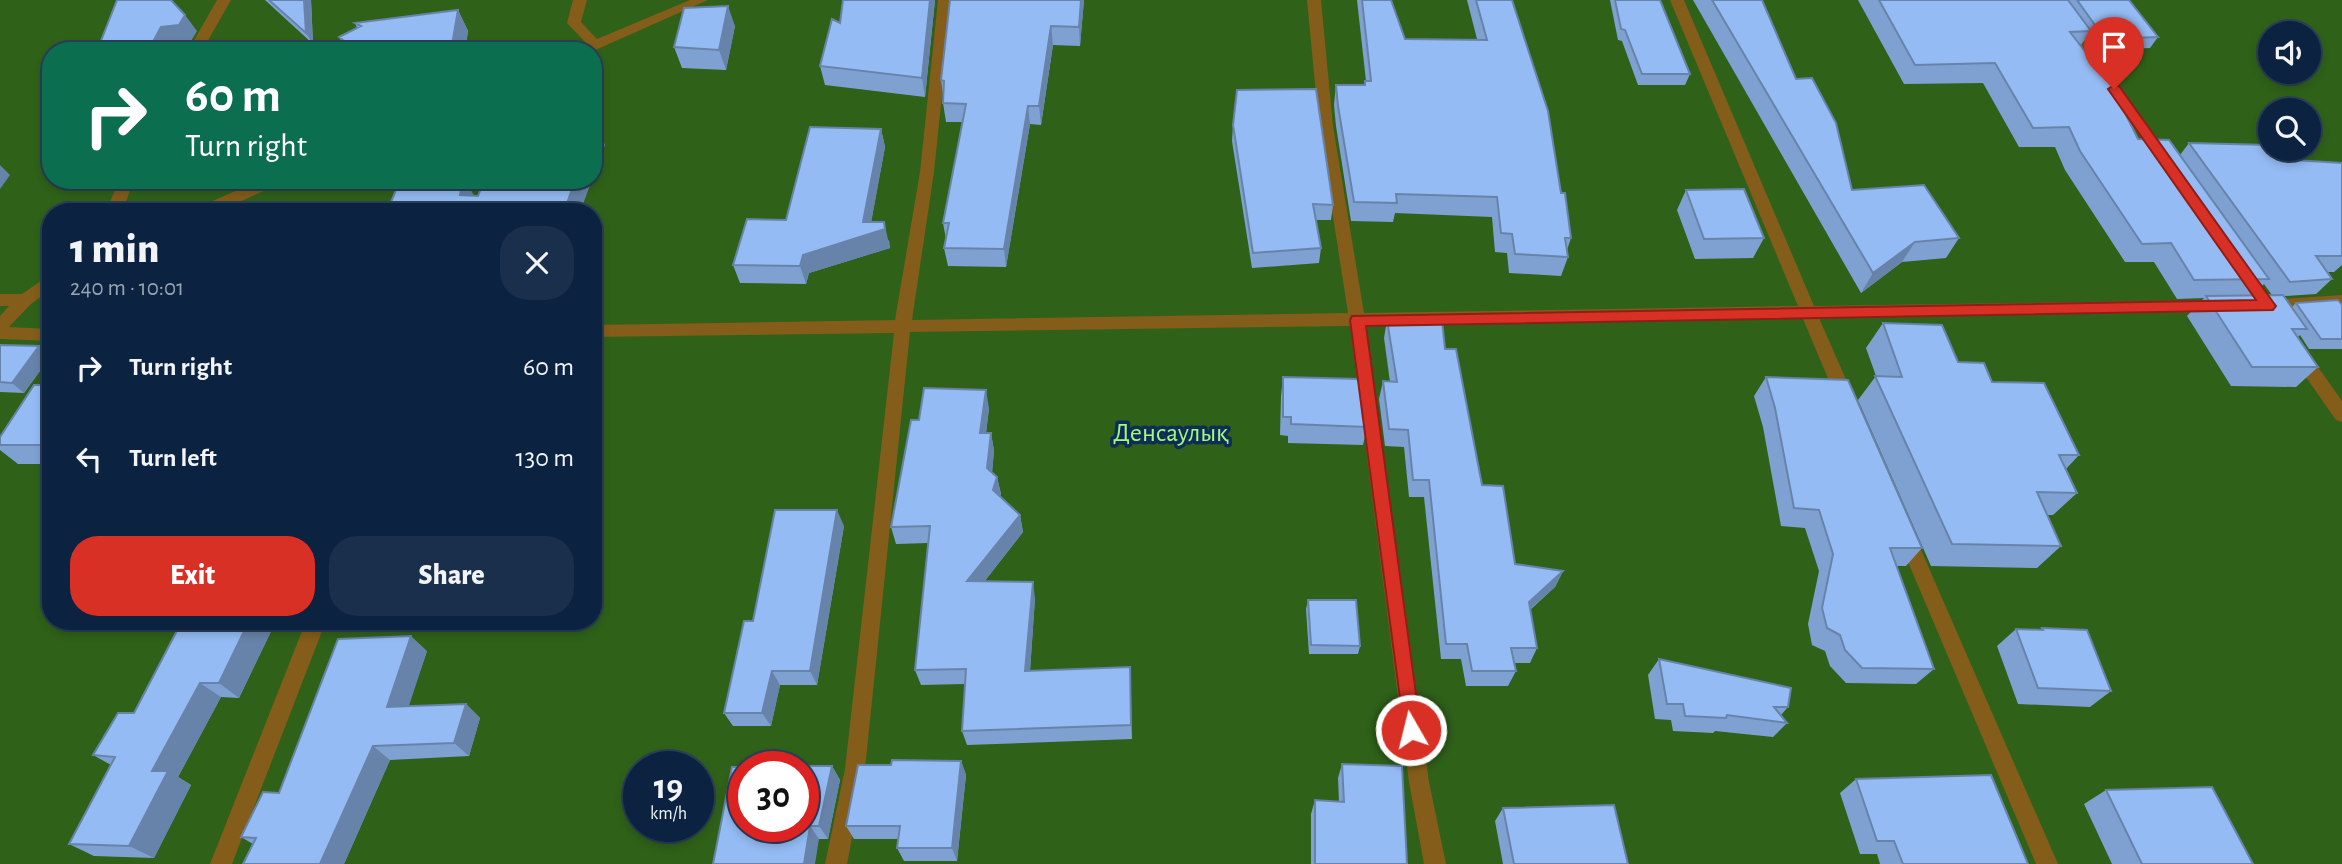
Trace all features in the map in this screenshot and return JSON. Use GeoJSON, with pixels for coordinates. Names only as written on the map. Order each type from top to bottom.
{"type":"FeatureCollection","features":[{"type":"Feature","properties":{"kind":"street"},"geometry":{"type":"LineString","coordinates":[[200,42],[224,0]]}},
{"type":"Feature","properties":{"kind":"street"},"geometry":{"type":"LineString","coordinates":[[580,0],[574,23],[592,42]]}},
{"type":"Feature","properties":{"kind":"street"},"geometry":{"type":"LineString","coordinates":[[602,42],[701,0]]}},
{"type":"Feature","properties":{"kind":"street"},"geometry":{"type":"LineString","coordinates":[[836,864],[855,769],[907,288],[927,172],[945,0]]}},
{"type":"Feature","properties":{"kind":"street"},"geometry":{"type":"LineString","coordinates":[[1314,0],[1326,126],[1357,320],[1419,782],[1435,864]]}},
{"type":"Feature","properties":{"kind":"street"},"geometry":{"type":"LineString","coordinates":[[1677,0],[1857,425]]}},
{"type":"Feature","properties":{"kind":"street"},"geometry":{"type":"LineString","coordinates":[[2052,0],[2169,167]]}},
{"type":"Feature","properties":{"kind":"street"},"geometry":{"type":"LineString","coordinates":[[222,203],[254,189]]}},
{"type":"Feature","properties":{"kind":"street"},"geometry":{"type":"LineString","coordinates":[[0,326],[42,287]]}},
{"type":"Feature","properties":{"kind":"street"},"geometry":{"type":"LineString","coordinates":[[0,300],[25,300]]}},
{"type":"Feature","properties":{"kind":"street"},"geometry":{"type":"LineString","coordinates":[[602,331],[2258,306],[2342,301]]}},
{"type":"Feature","properties":{"kind":"street"},"geometry":{"type":"LineString","coordinates":[[0,333],[42,335]]}},
{"type":"Feature","properties":{"kind":"street"},"geometry":{"type":"LineString","coordinates":[[2290,340],[2342,415]]}},
{"type":"Feature","properties":{"kind":"street"},"geometry":{"type":"LineString","coordinates":[[1900,525],[2047,864]]}},
{"type":"Feature","properties":{"kind":"street"},"geometry":{"type":"LineString","coordinates":[[221,864],[312,630]]}},
{"type":"Feature","properties":{"kind":"green space","name":"Денсаулық"},"geometry":{"type":"Polygon","coordinates":[[[0,0],[2342,0],[2342,864],[0,864],[0,0]]]}},
{"type":"Feature","properties":{"kind":"building"},"geometry":{"type":"Polygon","coordinates":[[[117,0],[171,0],[185,15],[179,25],[161,27],[153,42],[101,42],[117,0]]]}},
{"type":"Feature","properties":{"kind":"building"},"geometry":{"type":"Polygon","coordinates":[[[269,0],[304,0],[306,33],[269,0]]]}},
{"type":"Feature","properties":{"kind":"building"},"geometry":{"type":"Polygon","coordinates":[[[843,0],[930,0],[922,78],[820,66],[832,19],[840,23],[843,0]]]}},
{"type":"Feature","properties":{"kind":"building"},"geometry":{"type":"Polygon","coordinates":[[[950,0],[1081,0],[1079,27],[1051,26],[1039,106],[1028,106],[1004,249],[944,248],[949,223],[943,223],[966,104],[943,103],[944,81],[941,80],[950,0]]]}},
{"type":"Feature","properties":{"kind":"building"},"geometry":{"type":"Polygon","coordinates":[[[1362,0],[1391,0],[1405,39],[1487,40],[1476,0],[1512,0],[1548,111],[1561,193],[1565,193],[1571,238],[1565,238],[1568,257],[1515,254],[1512,234],[1501,233],[1497,197],[1396,194],[1397,203],[1354,202],[1336,85],[1365,85],[1365,81],[1371,81],[1362,0]]]}},
{"type":"Feature","properties":{"kind":"building"},"geometry":{"type":"Polygon","coordinates":[[[1615,0],[1660,0],[1690,74],[1642,74],[1625,30],[1621,29],[1615,0]]]}},
{"type":"Feature","properties":{"kind":"building"},"geometry":{"type":"Polygon","coordinates":[[[1712,0],[1762,0],[1796,79],[1812,78],[1836,123],[1852,190],[1924,185],[1959,238],[1915,242],[1873,273],[1712,0]]]}},
{"type":"Feature","properties":{"kind":"building"},"geometry":{"type":"Polygon","coordinates":[[[1879,0],[2068,0],[2091,31],[2070,32],[2111,85],[2138,139],[2169,140],[2269,279],[2194,280],[2171,243],[2142,244],[2080,151],[2069,127],[2033,128],[1995,63],[1915,65],[1879,0]]]}},
{"type":"Feature","properties":{"kind":"building"},"geometry":{"type":"Polygon","coordinates":[[[2077,0],[2129,0],[2158,37],[2105,39],[2077,0]]]}},
{"type":"Feature","properties":{"kind":"building"},"geometry":{"type":"Polygon","coordinates":[[[728,6],[719,50],[674,47],[684,8],[728,6]]]}},
{"type":"Feature","properties":{"kind":"building"},"geometry":{"type":"Polygon","coordinates":[[[458,10],[453,42],[345,42],[339,37],[361,26],[355,23],[458,10]]]}},
{"type":"Feature","properties":{"kind":"building"},"geometry":{"type":"Polygon","coordinates":[[[1316,89],[1333,205],[1313,204],[1321,248],[1253,253],[1233,125],[1237,90],[1316,89]]]}},
{"type":"Feature","properties":{"kind":"building"},"geometry":{"type":"Polygon","coordinates":[[[810,127],[881,129],[863,222],[884,222],[885,229],[803,255],[800,266],[733,265],[747,219],[786,220],[810,127]]]}},
{"type":"Feature","properties":{"kind":"building"},"geometry":{"type":"Polygon","coordinates":[[[2189,143],[2258,145],[2258,161],[2342,163],[2342,256],[2316,256],[2332,279],[2290,282],[2189,143]]]}},
{"type":"Feature","properties":{"kind":"building"},"geometry":{"type":"Polygon","coordinates":[[[396,189],[461,189],[460,195],[478,196],[481,189],[572,189],[567,203],[391,203],[396,189]]]}},
{"type":"Feature","properties":{"kind":"building"},"geometry":{"type":"Polygon","coordinates":[[[1744,189],[1764,238],[1704,239],[1686,190],[1744,189]]]}},
{"type":"Feature","properties":{"kind":"building"},"geometry":{"type":"Polygon","coordinates":[[[2283,295],[2307,329],[2292,329],[2318,367],[2252,367],[2206,296],[2283,295]]]}},
{"type":"Feature","properties":{"kind":"building"},"geometry":{"type":"Polygon","coordinates":[[[2338,300],[2342,305],[2342,339],[2321,339],[2296,303],[2338,300]]]}},
{"type":"Feature","properties":{"kind":"building"},"geometry":{"type":"Polygon","coordinates":[[[1387,320],[1442,320],[1445,349],[1456,349],[1482,485],[1503,486],[1515,564],[1563,571],[1529,602],[1537,648],[1511,648],[1516,671],[1472,671],[1467,644],[1446,644],[1429,480],[1413,480],[1408,430],[1389,429],[1383,381],[1397,382],[1387,320]]]}},
{"type":"Feature","properties":{"kind":"building"},"geometry":{"type":"Polygon","coordinates":[[[1883,323],[1942,325],[1958,362],[1984,363],[1992,382],[2044,383],[2079,455],[2059,455],[2077,493],[2037,492],[2061,546],[1952,544],[1875,376],[1902,377],[1883,323]]]}},
{"type":"Feature","properties":{"kind":"building"},"geometry":{"type":"Polygon","coordinates":[[[0,345],[39,346],[12,383],[0,382],[0,345]]]}},
{"type":"Feature","properties":{"kind":"building"},"geometry":{"type":"Polygon","coordinates":[[[1283,377],[1360,379],[1367,427],[1291,424],[1291,417],[1283,417],[1283,377]]]}},
{"type":"Feature","properties":{"kind":"building"},"geometry":{"type":"Polygon","coordinates":[[[1766,377],[1848,380],[1922,548],[1890,548],[1934,669],[1862,668],[1845,650],[1840,635],[1827,628],[1822,608],[1833,554],[1819,510],[1794,508],[1775,408],[1766,377]]]}},
{"type":"Feature","properties":{"kind":"building"},"geometry":{"type":"Polygon","coordinates":[[[34,385],[42,385],[42,445],[0,445],[0,437],[34,385]]]}},
{"type":"Feature","properties":{"kind":"building"},"geometry":{"type":"Polygon","coordinates":[[[924,388],[986,390],[980,433],[991,433],[987,468],[997,477],[993,490],[1020,515],[967,581],[1033,582],[1025,671],[1130,667],[1131,725],[962,731],[966,669],[915,670],[930,526],[891,527],[911,420],[919,420],[924,388]]]}},
{"type":"Feature","properties":{"kind":"building"},"geometry":{"type":"Polygon","coordinates":[[[775,510],[837,510],[810,671],[772,671],[762,713],[724,713],[744,621],[753,621],[775,510]]]}},
{"type":"Feature","properties":{"kind":"building"},"geometry":{"type":"Polygon","coordinates":[[[1308,600],[1356,600],[1360,646],[1311,645],[1308,600]]]}},
{"type":"Feature","properties":{"kind":"building"},"geometry":{"type":"Polygon","coordinates":[[[2042,628],[2087,630],[2111,691],[2038,688],[2016,629],[2043,630],[2042,628]]]}},
{"type":"Feature","properties":{"kind":"building"},"geometry":{"type":"Polygon","coordinates":[[[177,630],[245,630],[219,683],[200,683],[152,771],[168,771],[129,846],[69,844],[115,757],[93,755],[118,713],[134,713],[177,630]]]}},
{"type":"Feature","properties":{"kind":"building"},"geometry":{"type":"Polygon","coordinates":[[[411,636],[387,707],[466,704],[454,743],[373,746],[320,864],[243,864],[256,838],[241,837],[263,792],[279,793],[338,639],[411,636]]]}},
{"type":"Feature","properties":{"kind":"building"},"geometry":{"type":"Polygon","coordinates":[[[1659,659],[1791,688],[1788,707],[1774,707],[1787,723],[1727,715],[1726,718],[1685,716],[1683,704],[1667,704],[1659,659]]]}},
{"type":"Feature","properties":{"kind":"building"},"geometry":{"type":"Polygon","coordinates":[[[892,760],[961,761],[952,848],[897,848],[900,826],[846,826],[858,765],[891,765],[892,760]]]}},
{"type":"Feature","properties":{"kind":"building"},"geometry":{"type":"Polygon","coordinates":[[[1342,764],[1402,766],[1407,864],[1315,864],[1315,800],[1344,802],[1342,764]]]}},
{"type":"Feature","properties":{"kind":"building"},"geometry":{"type":"Polygon","coordinates":[[[819,766],[832,766],[819,826],[819,766]]]}},
{"type":"Feature","properties":{"kind":"building"},"geometry":{"type":"Polygon","coordinates":[[[1991,775],[2028,864],[1903,864],[1894,841],[1877,841],[1856,779],[1991,775]]]}},
{"type":"Feature","properties":{"kind":"building"},"geometry":{"type":"Polygon","coordinates":[[[728,787],[728,842],[807,842],[804,864],[713,864],[728,787]]]}},
{"type":"Feature","properties":{"kind":"building"},"geometry":{"type":"Polygon","coordinates":[[[2212,787],[2253,864],[2142,864],[2106,790],[2212,787]]]}},
{"type":"Feature","properties":{"kind":"building"},"geometry":{"type":"Polygon","coordinates":[[[1614,805],[1628,864],[1514,864],[1503,808],[1614,805]]]}},
{"type":"Feature","properties":{"kind":"route"},"geometry":{"type":"LineString","coordinates":[[1411,730],[1357,320],[2268,306],[2114,89]]}}]}
